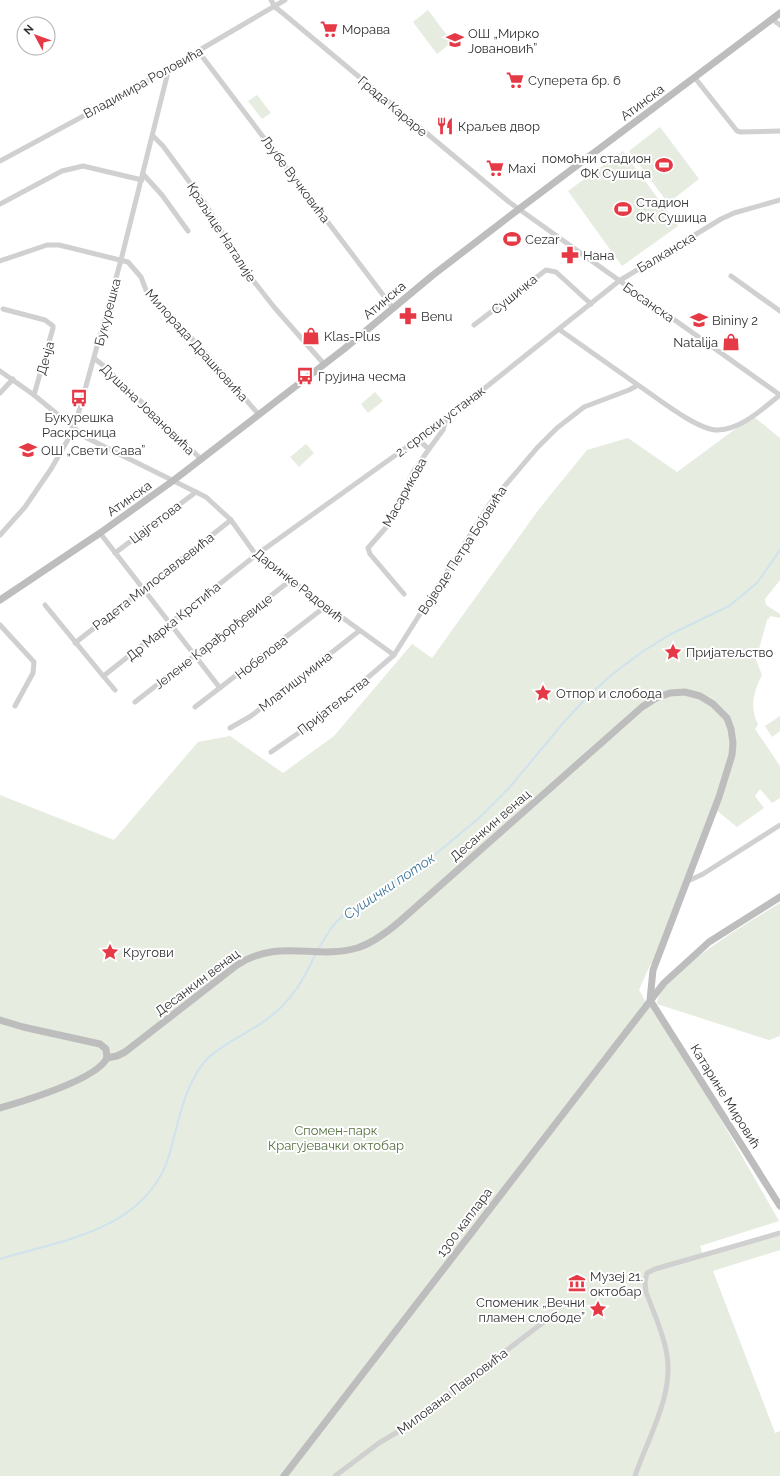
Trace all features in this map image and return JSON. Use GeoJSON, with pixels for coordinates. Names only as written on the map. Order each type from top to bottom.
{"type":"FeatureCollection","features":[{"type":"Feature","properties":{"kind":"street","name":"Града Караре"},"geometry":{"type":"LineString","coordinates":[[271,0],[275,7],[471,172],[519,209]]}},
{"type":"Feature","properties":{"kind":"street","name":"Владимира Роловића"},"geometry":{"type":"LineString","coordinates":[[0,161],[169,68],[285,0]]}},
{"type":"Feature","properties":{"kind":"street","name":"Атинска"},"geometry":{"type":"LineString","coordinates":[[0,600],[100,533],[174,480],[324,364],[519,209],[780,13]]}},
{"type":"Feature","properties":{"kind":"street"},"geometry":{"type":"LineString","coordinates":[[772,19],[780,25]]}},
{"type":"Feature","properties":{"kind":"street","name":"Љубе Вучковића"},"geometry":{"type":"LineString","coordinates":[[198,51],[393,308]]}},
{"type":"Feature","properties":{"kind":"street","name":"Букурешка"},"geometry":{"type":"LineString","coordinates":[[0,536],[29,500],[51,469],[74,429],[95,359],[142,180],[169,68]]}},
{"type":"Feature","properties":{"kind":"street"},"geometry":{"type":"LineString","coordinates":[[694,78],[734,128],[741,132],[780,132]]}},
{"type":"Feature","properties":{"kind":"street","name":"Краљице Наталије"},"geometry":{"type":"LineString","coordinates":[[153,136],[163,146],[205,203],[241,265],[274,307],[324,364]]}},
{"type":"Feature","properties":{"kind":"street"},"geometry":{"type":"LineString","coordinates":[[0,204],[62,171],[83,166],[142,180]]}},
{"type":"Feature","properties":{"kind":"street"},"geometry":{"type":"LineString","coordinates":[[143,174],[162,195],[188,231]]}},
{"type":"Feature","properties":{"kind":"street","name":"Балканска"},"geometry":{"type":"LineString","coordinates":[[619,281],[721,218],[780,200]]}},
{"type":"Feature","properties":{"kind":"street","name":"Босанска"},"geometry":{"type":"LineString","coordinates":[[519,209],[780,395]]}},
{"type":"Feature","properties":{"kind":"street"},"geometry":{"type":"LineString","coordinates":[[0,261],[47,245],[59,245],[121,260]]}},
{"type":"Feature","properties":{"kind":"street","name":"Милорада Драшковића"},"geometry":{"type":"LineString","coordinates":[[121,260],[128,262],[142,277],[146,290],[211,359],[259,415]]}},
{"type":"Feature","properties":{"kind":"street","name":"Сушичка"},"geometry":{"type":"LineString","coordinates":[[474,325],[546,270],[556,272],[591,304]]}},
{"type":"Feature","properties":{"kind":"street"},"geometry":{"type":"LineString","coordinates":[[730,276],[780,311]]}},
{"type":"Feature","properties":{"kind":"street","name":"2. српски устанак"},"geometry":{"type":"LineString","coordinates":[[256,555],[446,419],[560,330],[619,281]]}},
{"type":"Feature","properties":{"kind":"street","name":"Дечја"},"geometry":{"type":"LineString","coordinates":[[3,309],[45,320],[53,326],[34,395]]}},
{"type":"Feature","properties":{"kind":"street"},"geometry":{"type":"LineString","coordinates":[[560,330],[693,422],[716,430],[743,422],[780,395]]}},
{"type":"Feature","properties":{"kind":"street","name":"Душана Јовановића"},"geometry":{"type":"LineString","coordinates":[[95,359],[201,459]]}},
{"type":"Feature","properties":{"kind":"street","name":"Даринке Радовић"},"geometry":{"type":"LineString","coordinates":[[0,371],[34,395],[74,429],[96,443],[206,497],[231,520],[256,555],[394,655]]}},
{"type":"Feature","properties":{"kind":"street"},"geometry":{"type":"LineString","coordinates":[[0,393],[13,379]]}},
{"type":"Feature","properties":{"kind":"street","name":"Војводе Петра Бојовића"},"geometry":{"type":"LineString","coordinates":[[394,655],[491,502],[517,468],[557,428],[580,410],[593,402],[629,390],[638,385]]}},
{"type":"Feature","properties":{"kind":"street"},"geometry":{"type":"LineString","coordinates":[[429,449],[443,430],[446,419]]}},
{"type":"Feature","properties":{"kind":"street","name":"Масарикова"},"geometry":{"type":"LineString","coordinates":[[404,594],[370,554],[368,546],[389,524],[413,472],[429,449],[417,439]]}},
{"type":"Feature","properties":{"kind":"street","name":"Цајгетова"},"geometry":{"type":"LineString","coordinates":[[114,553],[196,492]]}},
{"type":"Feature","properties":{"kind":"street","name":"Радета Милосављевића"},"geometry":{"type":"LineString","coordinates":[[75,643],[231,520]]}},
{"type":"Feature","properties":{"kind":"street"},"geometry":{"type":"LineString","coordinates":[[100,533],[220,688]]}},
{"type":"Feature","properties":{"kind":"street","name":"Др Марка Крстића"},"geometry":{"type":"LineString","coordinates":[[104,677],[169,623],[256,555]]}},
{"type":"Feature","properties":{"kind":"street","name":"Јелене Карађорђевице"},"geometry":{"type":"LineString","coordinates":[[135,702],[291,580]]}},
{"type":"Feature","properties":{"kind":"street"},"geometry":{"type":"LineString","coordinates":[[45,605],[115,690]]}},
{"type":"Feature","properties":{"kind":"street","name":"Нобелова"},"geometry":{"type":"LineString","coordinates":[[196,707],[326,606]]}},
{"type":"Feature","properties":{"kind":"street"},"geometry":{"type":"LineString","coordinates":[[0,625],[34,662],[32,672],[15,706]]}},
{"type":"Feature","properties":{"kind":"street","name":"Млатишумина"},"geometry":{"type":"LineString","coordinates":[[230,728],[251,716],[359,631]]}},
{"type":"Feature","properties":{"kind":"street","name":"Пријатељства"},"geometry":{"type":"LineString","coordinates":[[271,752],[323,716],[394,655]]}},
{"type":"Feature","properties":{"kind":"street","name":"Десанкин венац"},"geometry":{"type":"LineString","coordinates":[[0,1108],[31,1099],[61,1087],[103,1065],[107,1058],[117,1056],[125,1052],[244,960],[266,952],[324,951],[356,948],[367,944],[385,933],[642,707],[656,698],[673,692],[696,694],[713,704],[726,718],[733,738],[733,748],[727,771],[688,881],[658,957],[652,977],[650,1000]]}},
{"type":"Feature","properties":{"kind":"street"},"geometry":{"type":"LineString","coordinates":[[688,881],[703,874],[780,825]]}},
{"type":"Feature","properties":{"kind":"street","name":"1300 каплара"},"geometry":{"type":"LineString","coordinates":[[284,1476],[664,983],[709,942],[780,897]]}},
{"type":"Feature","properties":{"kind":"street"},"geometry":{"type":"LineString","coordinates":[[652,977],[656,983],[664,983]]}},
{"type":"Feature","properties":{"kind":"street","name":"Катарине Мировић"},"geometry":{"type":"LineString","coordinates":[[650,1000],[780,1206]]}},
{"type":"Feature","properties":{"kind":"street"},"geometry":{"type":"LineString","coordinates":[[0,1020],[22,1027],[96,1042],[106,1049],[107,1058]]}},
{"type":"Feature","properties":{"kind":"street"},"geometry":{"type":"LineString","coordinates":[[635,1476],[667,1384],[666,1349],[646,1292],[645,1282],[647,1273],[780,1233]]}},
{"type":"Feature","properties":{"kind":"street","name":"Милована Павловића"},"geometry":{"type":"LineString","coordinates":[[335,1476],[379,1443],[406,1427],[549,1318]]}},
{"type":"Feature","properties":{"kind":"green space"},"geometry":{"type":"Polygon","coordinates":[[[428,10],[452,42],[437,54],[413,22],[428,10]]]}},
{"type":"Feature","properties":{"kind":"green space"},"geometry":{"type":"Polygon","coordinates":[[[257,95],[271,113],[262,119],[248,101],[257,95]]]}},
{"type":"Feature","properties":{"kind":"green space","name":"помоћни стадион ФК Сушица"},"geometry":{"type":"Polygon","coordinates":[[[660,127],[699,179],[668,203],[629,151],[660,127]]]}},
{"type":"Feature","properties":{"kind":"green space","name":"Стадион ФК Сушица"},"geometry":{"type":"Polygon","coordinates":[[[623,151],[678,226],[622,266],[568,191],[623,151]]]}},
{"type":"Feature","properties":{"kind":"green space"},"geometry":{"type":"Polygon","coordinates":[[[375,392],[383,401],[368,413],[361,404],[375,392]]]}},
{"type":"Feature","properties":{"kind":"green space","name":"Спомен-парк Крагујевачки октобар"},"geometry":{"type":"Polygon","coordinates":[[[753,416],[780,438],[780,580],[765,599],[766,605],[780,614],[780,618],[771,616],[767,620],[756,660],[762,675],[755,693],[753,706],[755,718],[758,724],[755,729],[780,766],[780,798],[772,803],[760,789],[755,796],[764,808],[737,827],[715,809],[655,963],[650,965],[639,990],[647,1004],[652,999],[779,1221],[700,1246],[703,1255],[780,1231],[780,1250],[713,1271],[775,1433],[780,1431],[780,1476],[0,1476],[0,795],[114,840],[198,742],[230,736],[283,773],[334,736],[412,644],[432,658],[539,509],[587,450],[628,438],[677,472],[753,416]]]}},
{"type":"Feature","properties":{"kind":"green space"},"geometry":{"type":"Polygon","coordinates":[[[306,444],[314,453],[299,467],[290,457],[306,444]]]}},
{"type":"Feature","properties":{"kind":"green space"},"geometry":{"type":"Polygon","coordinates":[[[780,716],[780,731],[772,737],[765,726],[780,716]]]}},
{"type":"Feature","properties":{"kind":"green space"},"geometry":{"type":"Polygon","coordinates":[[[780,903],[780,1036],[769,1040],[657,1004],[662,992],[673,978],[690,963],[730,934],[780,903]]]}},
{"type":"Feature","properties":{"kind":"waterway","name":"Сушички поток"},"geometry":{"type":"LineString","coordinates":[[318,949],[332,927],[345,913],[437,853],[479,818],[509,788],[564,722],[588,696],[615,672],[642,652],[669,635],[729,606],[757,583],[780,550]]}},
{"type":"Feature","properties":{"kind":"waterway","name":"Сушички поток"},"geometry":{"type":"LineString","coordinates":[[0,1259],[52,1245],[103,1226],[126,1214],[145,1197],[161,1176],[171,1149],[184,1102],[199,1069],[213,1053],[263,1022],[279,1009],[298,987],[316,953]]}},
{"type":"Feature","properties":{"kind":"place","name":"Морава"},"geometry":{"type":"Point","coordinates":[329,29]}},
{"type":"Feature","properties":{"kind":"place","name":"ОШ „Мирко Јовановић”"},"geometry":{"type":"Point","coordinates":[455,40]}},
{"type":"Feature","properties":{"kind":"place","name":"Суперета бр. 6"},"geometry":{"type":"Point","coordinates":[515,80]}},
{"type":"Feature","properties":{"kind":"place","name":"Краљев двор"},"geometry":{"type":"Point","coordinates":[445,126]}},
{"type":"Feature","properties":{"kind":"place","name":"помоћни стадион ФК Сушица"},"geometry":{"type":"Point","coordinates":[664,165]}},
{"type":"Feature","properties":{"kind":"place","name":"Maxi"},"geometry":{"type":"Point","coordinates":[495,168]}},
{"type":"Feature","properties":{"kind":"place","name":"Стадион ФК Сушица"},"geometry":{"type":"Point","coordinates":[623,209]}},
{"type":"Feature","properties":{"kind":"place","name":"Cezar"},"geometry":{"type":"Point","coordinates":[512,239]}},
{"type":"Feature","properties":{"kind":"place","name":"Нана"},"geometry":{"type":"Point","coordinates":[570,255]}},
{"type":"Feature","properties":{"kind":"place","name":"Benu"},"geometry":{"type":"Point","coordinates":[408,316]}},
{"type":"Feature","properties":{"kind":"place","name":"Bininy 2"},"geometry":{"type":"Point","coordinates":[699,320]}},
{"type":"Feature","properties":{"kind":"place","name":"Klas-Plus"},"geometry":{"type":"Point","coordinates":[311,336]}},
{"type":"Feature","properties":{"kind":"place","name":"Natalija"},"geometry":{"type":"Point","coordinates":[731,342]}},
{"type":"Feature","properties":{"kind":"place","name":"Грујина чесма"},"geometry":{"type":"Point","coordinates":[305,376]}},
{"type":"Feature","properties":{"kind":"place","name":"Букурешка Раскрсница"},"geometry":{"type":"Point","coordinates":[79,398]}},
{"type":"Feature","properties":{"kind":"place","name":"ОШ „Свети Сава”"},"geometry":{"type":"Point","coordinates":[28,450]}},
{"type":"Feature","properties":{"kind":"place","name":"Пријатељство"},"geometry":{"type":"Point","coordinates":[673,652]}},
{"type":"Feature","properties":{"kind":"place","name":"Отпор и слобода"},"geometry":{"type":"Point","coordinates":[543,693]}},
{"type":"Feature","properties":{"kind":"place","name":"Кругови"},"geometry":{"type":"Point","coordinates":[110,952]}},
{"type":"Feature","properties":{"kind":"place","name":"Музеј 21. октобар"},"geometry":{"type":"Point","coordinates":[577,1283]}},
{"type":"Feature","properties":{"kind":"place","name":"Споменик „Вечни пламен слободе”"},"geometry":{"type":"Point","coordinates":[598,1309]}}]}
